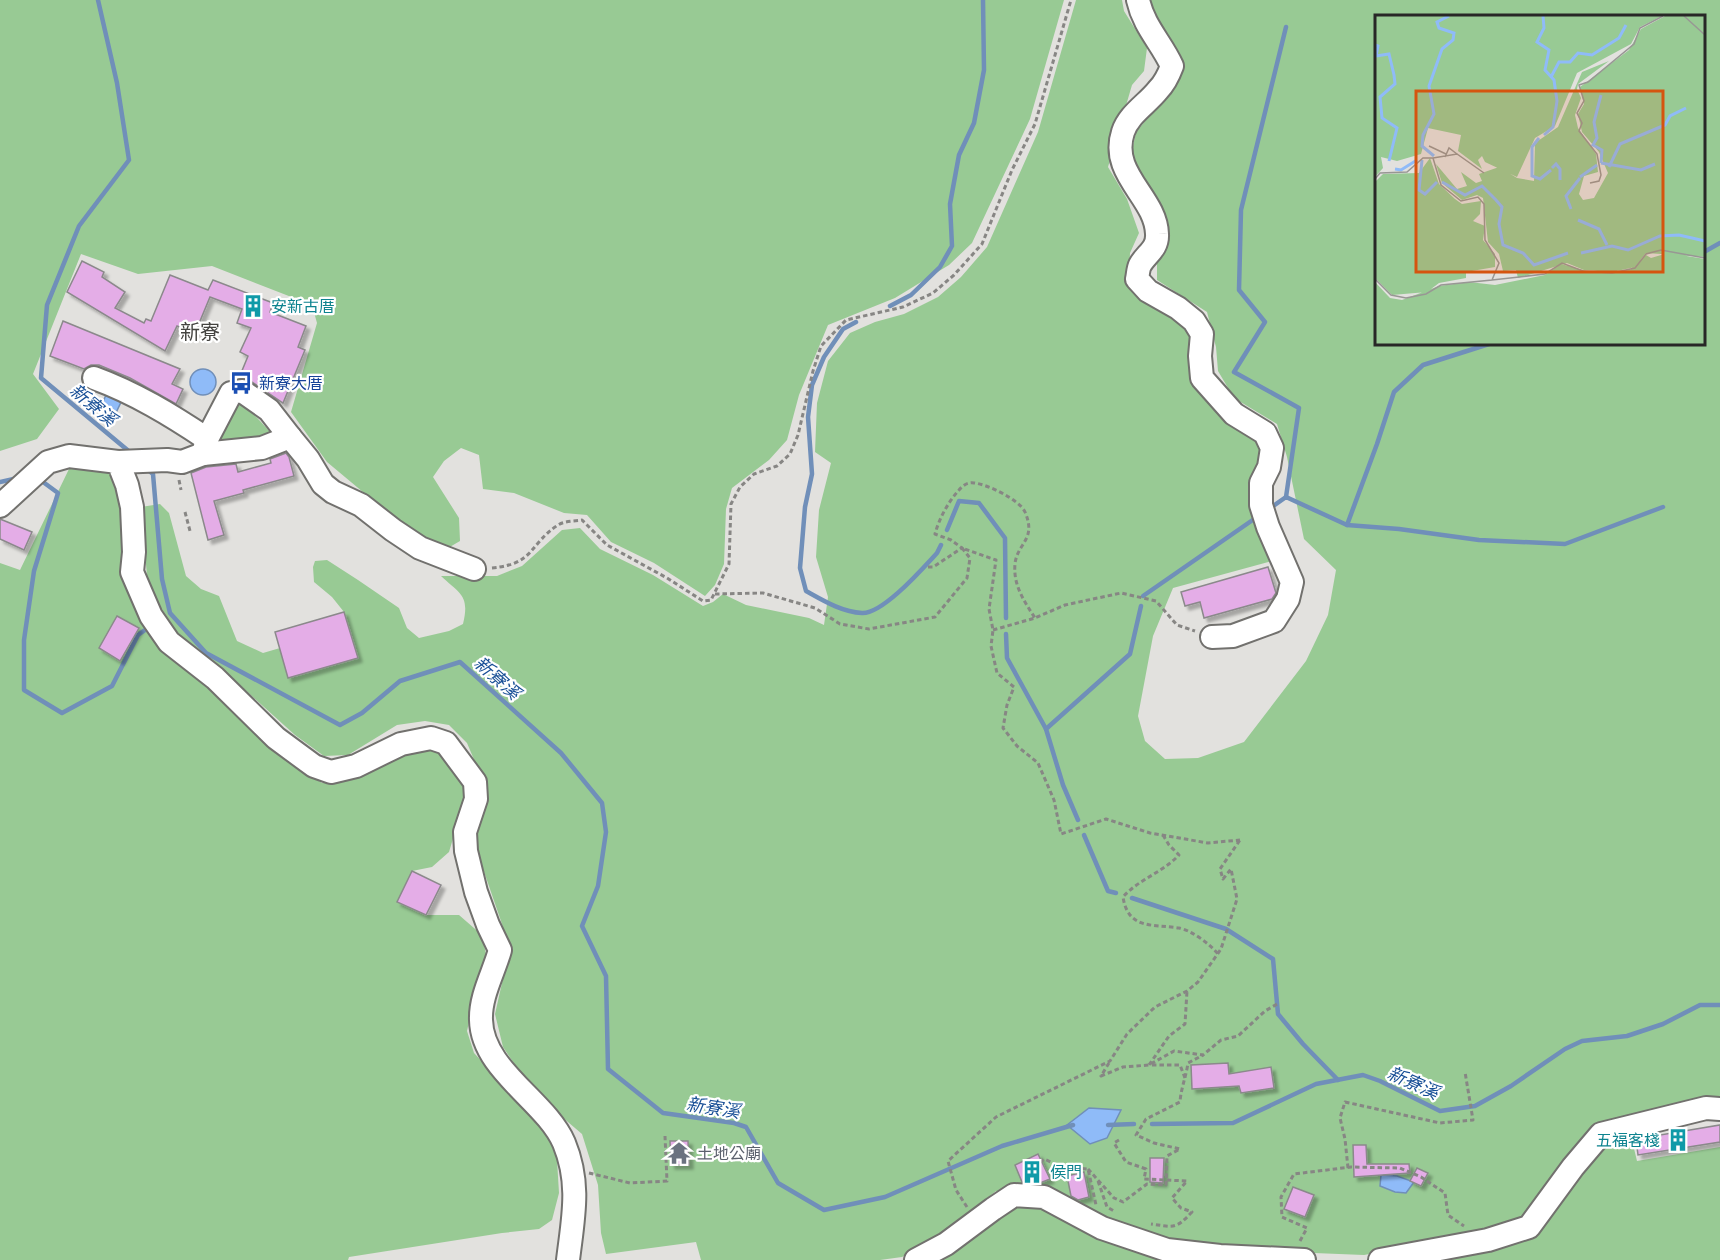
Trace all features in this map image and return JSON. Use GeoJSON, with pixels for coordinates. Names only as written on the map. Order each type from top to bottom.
{"type":"FeatureCollection","features":[{"type":"Feature","properties":{"kind":"street"},"geometry":{"type":"LineString","coordinates":[[1138,0],[1146,25],[1166,53],[1172,66],[1158,91],[1140,106],[1123,130],[1120,148],[1125,171],[1156,220],[1158,237],[1153,251],[1140,266],[1137,279],[1148,291],[1178,308],[1194,321],[1202,334],[1200,356],[1202,378],[1234,414],[1265,433],[1272,448],[1269,467],[1261,483],[1262,505],[1268,526],[1292,582],[1288,599],[1275,621],[1233,636],[1212,637]]}},
{"type":"Feature","properties":{"kind":"street"},"geometry":{"type":"LineString","coordinates":[[94,378],[120,388],[167,413],[205,446],[262,448],[290,437]]}},
{"type":"Feature","properties":{"kind":"street"},"geometry":{"type":"LineString","coordinates":[[0,506],[48,462],[69,456],[125,462],[167,460],[182,462],[205,446],[231,393],[242,391],[268,410],[308,459],[323,484],[333,492],[361,506],[420,548],[474,569]]}},
{"type":"Feature","properties":{"kind":"street"},"geometry":{"type":"LineString","coordinates":[[125,462],[132,507],[134,552],[132,572],[151,616],[178,651],[214,678],[276,738],[314,766],[331,772],[356,766],[401,744],[431,738],[446,743],[475,782],[477,799],[465,832],[466,851],[476,892],[500,950],[484,997],[481,1021],[493,1056],[508,1076],[552,1123],[563,1141],[576,1195],[568,1260]]}},
{"type":"Feature","properties":{"kind":"street"},"geometry":{"type":"LineString","coordinates":[[1380,1260],[1488,1240],[1529,1227],[1573,1167],[1601,1134],[1706,1108],[1720,1109]]}},
{"type":"Feature","properties":{"kind":"street"},"geometry":{"type":"LineString","coordinates":[[916,1260],[946,1244],[1014,1195],[1044,1197],[1109,1220],[1167,1250],[1220,1256],[1304,1260]]}},
{"type":"Feature","properties":{"kind":"path"},"geometry":{"type":"LineString","coordinates":[[474,569],[510,566],[526,557],[560,524],[582,520],[608,545],[703,601],[711,600],[729,564],[731,504],[740,487],[754,474],[777,466],[790,454],[798,435],[821,346],[846,320],[903,308],[933,293],[954,275],[982,244],[1012,170],[1035,124],[1071,0]]}},
{"type":"Feature","properties":{"kind":"path"},"geometry":{"type":"LineString","coordinates":[[715,594],[763,593],[814,608],[840,624],[869,629],[935,617],[967,578],[970,558],[951,540],[935,534],[942,517],[959,490],[966,484],[975,483],[1011,499],[1024,510],[1029,529],[1015,561],[1016,579],[1018,590],[1035,618]]}},
{"type":"Feature","properties":{"kind":"path"},"geometry":{"type":"LineString","coordinates":[[185,512],[190,531]]}},
{"type":"Feature","properties":{"kind":"path"},"geometry":{"type":"LineString","coordinates":[[928,567],[933,567],[962,548]]}},
{"type":"Feature","properties":{"kind":"path"},"geometry":{"type":"LineString","coordinates":[[962,548],[996,560],[989,609],[993,630],[991,646],[996,674],[1014,687],[1007,705],[1004,728],[1017,746],[1038,763],[1054,800],[1061,834],[1106,819],[1130,828],[1208,843],[1240,840],[1220,869],[1223,879],[1231,869],[1237,899],[1221,949],[1197,982],[1187,991],[1155,1007],[1126,1034],[1101,1076],[1123,1067],[1180,1065],[1186,1081]]}},
{"type":"Feature","properties":{"kind":"path"},"geometry":{"type":"LineString","coordinates":[[993,630],[1035,618],[1065,605],[1121,593],[1156,601],[1177,625],[1212,637]]}},
{"type":"Feature","properties":{"kind":"path"},"geometry":{"type":"LineString","coordinates":[[1163,835],[1169,846],[1179,855],[1161,871],[1139,881],[1123,897],[1125,909],[1132,918],[1151,927],[1181,928],[1209,944],[1218,954]]}},
{"type":"Feature","properties":{"kind":"path"},"geometry":{"type":"LineString","coordinates":[[1149,1065],[1169,1036],[1185,1024],[1187,991]]}},
{"type":"Feature","properties":{"kind":"path"},"geometry":{"type":"LineString","coordinates":[[1018,1184],[1044,1159],[1062,1167],[1088,1170],[1114,1198],[1123,1202],[1146,1184],[1166,1185],[1167,1156],[1180,1149],[1154,1143],[1136,1135],[1146,1119],[1180,1102],[1188,1063],[1203,1055],[1221,1040],[1238,1036],[1279,1003]]}},
{"type":"Feature","properties":{"kind":"path"},"geometry":{"type":"LineString","coordinates":[[1149,1065],[1174,1051],[1203,1055]]}},
{"type":"Feature","properties":{"kind":"path"},"geometry":{"type":"LineString","coordinates":[[956,1190],[948,1161],[996,1117],[1110,1061]]}},
{"type":"Feature","properties":{"kind":"path"},"geometry":{"type":"LineString","coordinates":[[1349,1168],[1340,1118],[1345,1102],[1440,1123],[1473,1120],[1465,1072]]}},
{"type":"Feature","properties":{"kind":"path"},"geometry":{"type":"LineString","coordinates":[[570,1168],[630,1183],[667,1181],[665,1136]]}},
{"type":"Feature","properties":{"kind":"path"},"geometry":{"type":"LineString","coordinates":[[1119,1140],[1114,1143],[1126,1162],[1146,1169],[1144,1179],[1187,1181],[1172,1198],[1181,1208],[1192,1212],[1183,1221],[1171,1227],[1148,1223]]}},
{"type":"Feature","properties":{"kind":"path"},"geometry":{"type":"LineString","coordinates":[[1293,1260],[1307,1228],[1282,1217],[1281,1197],[1294,1174],[1349,1168],[1400,1168],[1438,1187],[1445,1193],[1448,1215],[1488,1240]]}},
{"type":"Feature","properties":{"kind":"path"},"geometry":{"type":"LineString","coordinates":[[1088,1170],[1109,1220]]}},
{"type":"Feature","properties":{"kind":"path"},"geometry":{"type":"LineString","coordinates":[[1098,1179],[1109,1220]]}},
{"type":"Feature","properties":{"kind":"green space"},"geometry":{"type":"Polygon","coordinates":[[[0,0],[1064,0],[1030,119],[972,243],[949,265],[895,298],[828,325],[799,395],[787,440],[769,460],[732,488],[726,509],[724,564],[715,585],[705,596],[654,563],[611,542],[587,515],[564,513],[514,493],[483,489],[479,455],[461,448],[444,461],[433,477],[459,518],[460,541],[448,548],[418,538],[327,462],[291,412],[317,323],[312,305],[212,266],[138,274],[81,254],[33,374],[59,409],[37,439],[0,451],[0,0]]]}},
{"type":"Feature","properties":{"kind":"green space"},"geometry":{"type":"Polygon","coordinates":[[[1076,0],[1122,0],[1124,11],[1147,48],[1144,71],[1132,85],[1108,167],[1127,199],[1139,233],[1130,253],[1129,279],[1179,318],[1194,338],[1201,390],[1235,429],[1256,437],[1262,458],[1272,561],[1173,588],[1153,636],[1138,716],[1145,741],[1165,759],[1198,758],[1244,742],[1306,661],[1328,615],[1336,570],[1304,539],[1287,457],[1277,424],[1234,398],[1218,371],[1216,347],[1207,312],[1157,280],[1157,260],[1131,156],[1136,132],[1173,88],[1144,0],[1720,0],[1720,1100],[1603,1127],[1525,1220],[1452,1239],[1364,1255],[1213,1249],[1169,1242],[1115,1226],[1055,1194],[996,1191],[948,1230],[902,1257],[880,1260],[701,1260],[696,1242],[606,1254],[601,1233],[598,1185],[582,1134],[534,1093],[503,1047],[495,1014],[509,952],[480,860],[476,839],[488,800],[467,743],[449,725],[425,721],[397,725],[348,755],[324,756],[295,735],[221,668],[183,641],[160,606],[147,576],[141,507],[160,504],[169,513],[186,576],[201,589],[219,596],[237,641],[263,653],[280,648],[288,678],[358,658],[344,612],[332,597],[314,582],[315,561],[327,560],[399,608],[407,628],[419,638],[449,631],[463,624],[465,607],[462,596],[441,576],[497,576],[522,566],[562,530],[580,528],[600,549],[653,575],[703,606],[723,594],[746,605],[809,618],[824,625],[828,597],[816,557],[819,510],[831,463],[815,452],[817,403],[828,361],[850,333],[875,322],[904,314],[938,297],[961,277],[987,247],[1038,132],[1076,0]]]}},
{"type":"Feature","properties":{"kind":"green space"},"geometry":{"type":"Polygon","coordinates":[[[237,396],[272,434],[243,446],[218,441],[237,396]]]}},
{"type":"Feature","properties":{"kind":"green space"},"geometry":{"type":"Polygon","coordinates":[[[97,465],[117,471],[127,584],[204,680],[269,746],[322,783],[340,781],[407,753],[424,749],[437,751],[454,765],[464,785],[463,805],[449,852],[432,867],[412,871],[397,902],[426,915],[459,915],[482,935],[486,954],[467,1031],[474,1053],[550,1133],[557,1160],[559,1193],[552,1220],[539,1229],[349,1257],[348,1260],[0,1260],[0,563],[20,570],[69,469],[97,465]]]}},
{"type":"Feature","properties":{"kind":"green space"},"geometry":{"type":"Polygon","coordinates":[[[1630,1132],[1637,1161],[1720,1147],[1720,1260],[1408,1260],[1532,1232],[1604,1140],[1630,1132]]]}},
{"type":"Feature","properties":{"kind":"green space"},"geometry":{"type":"Polygon","coordinates":[[[1014,1203],[1041,1205],[1214,1260],[928,1260],[1014,1203]]]}},
{"type":"Feature","properties":{"kind":"water"},"geometry":{"type":"Polygon","coordinates":[[[203,369],[212,373],[216,382],[212,391],[203,395],[194,391],[190,382],[194,373],[203,369]]]}},
{"type":"Feature","properties":{"kind":"water"},"geometry":{"type":"Polygon","coordinates":[[[107,393],[122,400],[114,417],[99,410],[107,393]]]}},
{"type":"Feature","properties":{"kind":"water"},"geometry":{"type":"Polygon","coordinates":[[[1089,1108],[1121,1110],[1107,1138],[1090,1144],[1067,1125],[1089,1108]]]}},
{"type":"Feature","properties":{"kind":"water"},"geometry":{"type":"Polygon","coordinates":[[[1381,1175],[1397,1176],[1414,1182],[1406,1193],[1395,1192],[1380,1186],[1381,1175]]]}},
{"type":"Feature","properties":{"kind":"building"},"geometry":{"type":"Polygon","coordinates":[[[82,261],[104,272],[102,277],[125,292],[115,308],[144,323],[146,319],[151,321],[170,275],[208,290],[213,280],[273,303],[270,312],[306,326],[298,347],[305,350],[283,403],[249,380],[239,378],[248,356],[240,352],[251,328],[237,323],[242,309],[210,297],[195,333],[177,326],[165,351],[67,292],[82,261]]]}},
{"type":"Feature","properties":{"kind":"building"},"geometry":{"type":"Polygon","coordinates":[[[63,321],[180,369],[172,384],[183,389],[176,404],[130,378],[99,365],[91,365],[84,369],[50,356],[63,321]]]}},
{"type":"Feature","properties":{"kind":"building"},"geometry":{"type":"Polygon","coordinates":[[[286,453],[294,476],[243,490],[244,493],[214,501],[224,535],[208,540],[191,473],[206,467],[236,464],[238,472],[271,463],[270,459],[286,453]]]}},
{"type":"Feature","properties":{"kind":"building"},"geometry":{"type":"Polygon","coordinates":[[[0,519],[32,532],[24,550],[0,539],[0,519]]]}},
{"type":"Feature","properties":{"kind":"building"},"geometry":{"type":"Polygon","coordinates":[[[1268,567],[1276,593],[1272,599],[1204,618],[1200,602],[1185,606],[1181,592],[1268,567]]]}},
{"type":"Feature","properties":{"kind":"building"},"geometry":{"type":"Polygon","coordinates":[[[344,612],[358,658],[288,678],[275,632],[344,612]]]}},
{"type":"Feature","properties":{"kind":"building"},"geometry":{"type":"Polygon","coordinates":[[[117,616],[139,628],[120,661],[99,648],[117,616]]]}},
{"type":"Feature","properties":{"kind":"building"},"geometry":{"type":"Polygon","coordinates":[[[412,871],[441,885],[426,915],[397,902],[412,871]]]}},
{"type":"Feature","properties":{"kind":"building"},"geometry":{"type":"Polygon","coordinates":[[[1228,1063],[1229,1074],[1271,1067],[1274,1088],[1241,1093],[1239,1086],[1192,1089],[1191,1065],[1228,1063]]]}},
{"type":"Feature","properties":{"kind":"building","name":"五福客棧"},"geometry":{"type":"Polygon","coordinates":[[[1720,1125],[1720,1142],[1638,1155],[1636,1139],[1720,1125]]]}},
{"type":"Feature","properties":{"kind":"building","name":"土地公廟"},"geometry":{"type":"Polygon","coordinates":[[[670,1141],[688,1141],[689,1165],[671,1165],[670,1141]]]}},
{"type":"Feature","properties":{"kind":"building"},"geometry":{"type":"Polygon","coordinates":[[[1353,1145],[1366,1145],[1367,1164],[1409,1164],[1410,1173],[1354,1177],[1353,1145]]]}},
{"type":"Feature","properties":{"kind":"building","name":"侯門"},"geometry":{"type":"Polygon","coordinates":[[[1038,1154],[1050,1179],[1040,1183],[1022,1182],[1015,1165],[1038,1154]]]}},
{"type":"Feature","properties":{"kind":"building"},"geometry":{"type":"Polygon","coordinates":[[[1150,1158],[1164,1158],[1163,1183],[1150,1182],[1150,1158]]]}},
{"type":"Feature","properties":{"kind":"building"},"geometry":{"type":"Polygon","coordinates":[[[1417,1168],[1428,1173],[1421,1186],[1410,1181],[1417,1168]]]}},
{"type":"Feature","properties":{"kind":"building"},"geometry":{"type":"Polygon","coordinates":[[[1084,1172],[1089,1197],[1078,1200],[1071,1196],[1067,1176],[1084,1172]]]}},
{"type":"Feature","properties":{"kind":"building"},"geometry":{"type":"Polygon","coordinates":[[[1293,1187],[1314,1195],[1305,1217],[1284,1209],[1293,1187]]]}},
{"type":"Feature","properties":{"kind":"waterway","name":"新寮溪"},"geometry":{"type":"LineString","coordinates":[[98,0],[117,83],[129,160],[79,226],[47,305],[41,378],[131,453]]}},
{"type":"Feature","properties":{"kind":"waterway"},"geometry":{"type":"LineString","coordinates":[[890,306],[911,295],[940,267],[952,246],[950,204],[959,155],[974,123],[984,70],[983,0]]}},
{"type":"Feature","properties":{"kind":"waterway"},"geometry":{"type":"LineString","coordinates":[[1286,27],[1241,210],[1239,290],[1265,322],[1234,372],[1299,408],[1286,497]]}},
{"type":"Feature","properties":{"kind":"waterway"},"geometry":{"type":"LineString","coordinates":[[1705,251],[1720,243]]}},
{"type":"Feature","properties":{"kind":"waterway"},"geometry":{"type":"LineString","coordinates":[[856,322],[843,329],[824,357],[812,385],[808,417],[812,474],[805,507],[800,568],[806,591],[847,611],[862,613],[871,611],[881,606],[913,579],[937,553],[941,545]]}},
{"type":"Feature","properties":{"kind":"waterway"},"geometry":{"type":"LineString","coordinates":[[1347,525],[1394,392],[1423,365],[1486,345]]}},
{"type":"Feature","properties":{"kind":"waterway","name":"新寮溪"},"geometry":{"type":"LineString","coordinates":[[148,470],[153,474],[162,579],[170,613],[206,653],[340,725],[362,713],[400,681],[460,662],[561,753],[602,803],[606,832],[598,886],[582,926],[606,976],[608,1069],[663,1113],[734,1123],[746,1127],[778,1183],[824,1210],[885,1197],[1002,1146],[1073,1125]]}},
{"type":"Feature","properties":{"kind":"waterway"},"geometry":{"type":"LineString","coordinates":[[0,482],[18,478]]}},
{"type":"Feature","properties":{"kind":"waterway"},"geometry":{"type":"LineString","coordinates":[[39,479],[58,493],[34,571],[24,640],[24,690],[62,713],[112,686],[138,635],[145,630]]}},
{"type":"Feature","properties":{"kind":"waterway"},"geometry":{"type":"LineString","coordinates":[[1269,509],[1286,497],[1347,525],[1399,529],[1479,540],[1565,544],[1663,507]]}},
{"type":"Feature","properties":{"kind":"waterway"},"geometry":{"type":"LineString","coordinates":[[947,530],[959,501],[979,503],[1005,538],[1006,618]]}},
{"type":"Feature","properties":{"kind":"waterway"},"geometry":{"type":"LineString","coordinates":[[1143,596],[1257,517]]}},
{"type":"Feature","properties":{"kind":"waterway"},"geometry":{"type":"LineString","coordinates":[[1078,820],[1063,785],[1046,729],[1130,654],[1141,606]]}},
{"type":"Feature","properties":{"kind":"waterway"},"geometry":{"type":"LineString","coordinates":[[1006,634],[1007,658],[1046,729]]}},
{"type":"Feature","properties":{"kind":"waterway"},"geometry":{"type":"LineString","coordinates":[[1084,835],[1108,891],[1116,893]]}},
{"type":"Feature","properties":{"kind":"waterway"},"geometry":{"type":"LineString","coordinates":[[1132,898],[1226,929],[1273,959],[1278,1014],[1338,1080]]}},
{"type":"Feature","properties":{"kind":"waterway","name":"新寮溪"},"geometry":{"type":"LineString","coordinates":[[1152,1124],[1233,1123],[1316,1084],[1363,1075],[1440,1111],[1475,1106],[1511,1086],[1565,1049],[1582,1041],[1627,1036],[1663,1024],[1700,1005],[1720,1005]]}},
{"type":"Feature","properties":{"kind":"waterway","name":"新寮溪"},"geometry":{"type":"LineString","coordinates":[[1108,1125],[1134,1124]]}},
{"type":"Feature","properties":{"kind":"place","name":"安新古厝"},"geometry":{"type":"Point","coordinates":[253,306]}},
{"type":"Feature","properties":{"kind":"place","name":"新寮大厝"},"geometry":{"type":"Point","coordinates":[241,383]}},
{"type":"Feature","properties":{"kind":"place","name":"五福客棧"},"geometry":{"type":"Point","coordinates":[1678,1140]}},
{"type":"Feature","properties":{"kind":"place","name":"土地公廟"},"geometry":{"type":"Point","coordinates":[679,1153]}},
{"type":"Feature","properties":{"kind":"place","name":"侯門"},"geometry":{"type":"Point","coordinates":[1032,1172]}},
{"type":"Feature","properties":{"kind":"district","name":"新寮"},"geometry":{"type":"Point","coordinates":[200,332]}}]}
